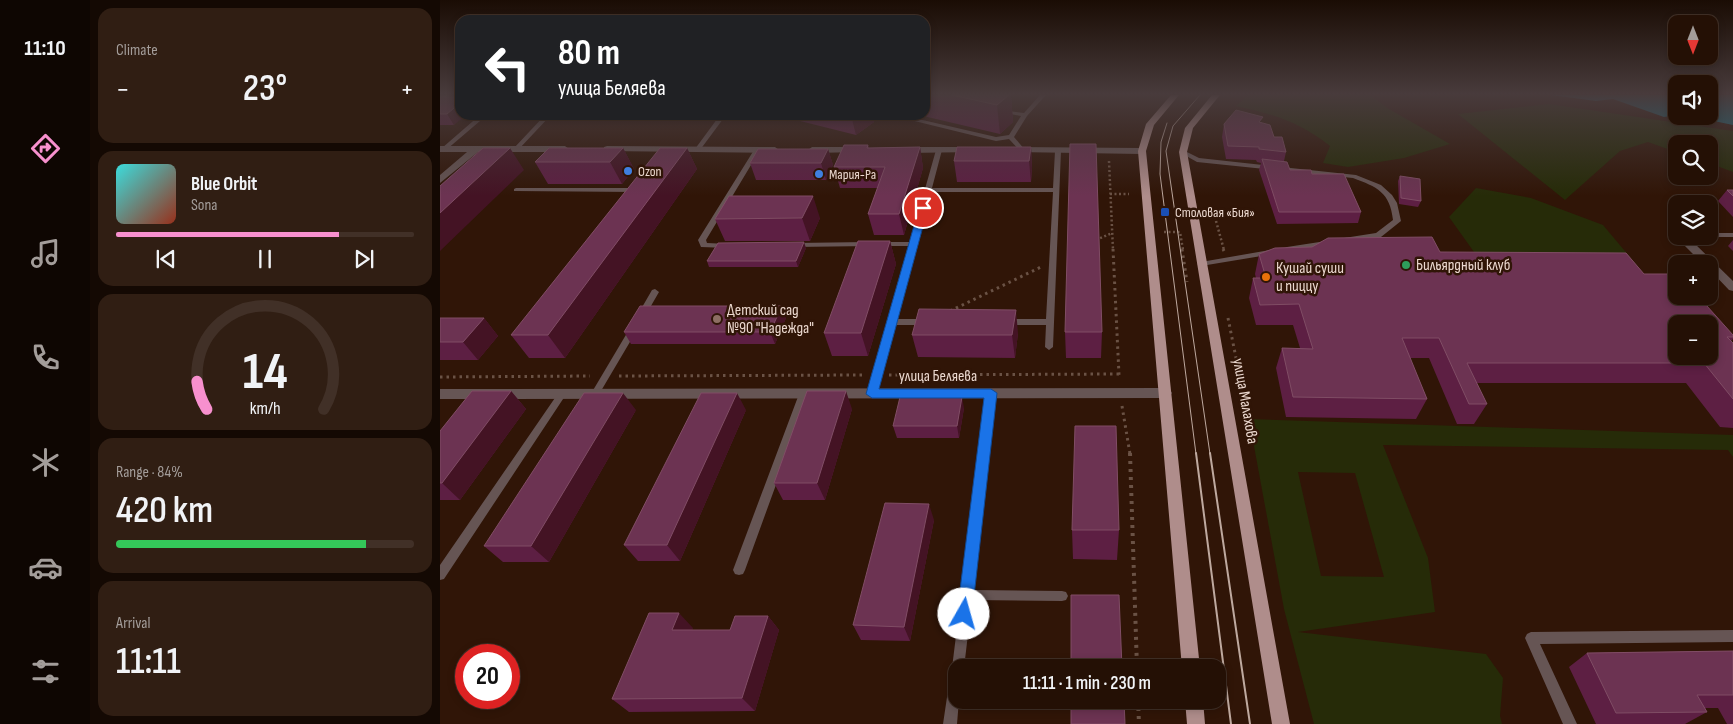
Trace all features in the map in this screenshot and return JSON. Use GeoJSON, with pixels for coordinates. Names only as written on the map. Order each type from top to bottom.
{"type":"FeatureCollection","features":[{"type":"Feature","properties":{"kind":"main road"},"geometry":{"type":"LineString","coordinates":[[1149,129],[1142,151],[1190,659]]}},
{"type":"Feature","properties":{"kind":"main road","name":"улица Малахова"},"geometry":{"type":"LineString","coordinates":[[1189,129],[1184,139],[1183,152],[1281,724]]}},
{"type":"Feature","properties":{"kind":"main road"},"geometry":{"type":"LineString","coordinates":[[1195,709],[1196,724]]}},
{"type":"Feature","properties":{"kind":"street"},"geometry":{"type":"LineString","coordinates":[[442,149],[575,149]]}},
{"type":"Feature","properties":{"kind":"street"},"geometry":{"type":"LineString","coordinates":[[440,180],[476,149]]}},
{"type":"Feature","properties":{"kind":"street"},"geometry":{"type":"LineString","coordinates":[[595,149],[786,150]]}},
{"type":"Feature","properties":{"kind":"street"},"geometry":{"type":"LineString","coordinates":[[805,150],[863,150]]}},
{"type":"Feature","properties":{"kind":"street"},"geometry":{"type":"LineString","coordinates":[[891,150],[985,150]]}},
{"type":"Feature","properties":{"kind":"street"},"geometry":{"type":"LineString","coordinates":[[1003,150],[1142,151]]}},
{"type":"Feature","properties":{"kind":"street"},"geometry":{"type":"LineString","coordinates":[[1690,245],[1733,287]]}},
{"type":"Feature","properties":{"kind":"street","name":"улица Беляева"},"geometry":{"type":"LineString","coordinates":[[440,394],[1165,393]]}},
{"type":"Feature","properties":{"kind":"lane"},"geometry":{"type":"LineString","coordinates":[[442,149],[467,129]]}},
{"type":"Feature","properties":{"kind":"lane"},"geometry":{"type":"LineString","coordinates":[[516,149],[535,129]]}},
{"type":"Feature","properties":{"kind":"lane"},"geometry":{"type":"LineString","coordinates":[[698,149],[713,129]]}},
{"type":"Feature","properties":{"kind":"lane"},"geometry":{"type":"LineString","coordinates":[[953,129],[996,139],[1011,138]]}},
{"type":"Feature","properties":{"kind":"lane"},"geometry":{"type":"LineString","coordinates":[[1011,138],[1016,129]]}},
{"type":"Feature","properties":{"kind":"lane"},"geometry":{"type":"LineString","coordinates":[[1011,138],[1022,150]]}},
{"type":"Feature","properties":{"kind":"lane"},"geometry":{"type":"LineString","coordinates":[[735,246],[704,245],[702,240],[757,150]]}},
{"type":"Feature","properties":{"kind":"lane"},"geometry":{"type":"LineString","coordinates":[[872,394],[939,150]]}},
{"type":"Feature","properties":{"kind":"lane"},"geometry":{"type":"LineString","coordinates":[[1049,347],[1058,150]]}},
{"type":"Feature","properties":{"kind":"lane"},"geometry":{"type":"LineString","coordinates":[[1183,152],[1197,160],[1354,176],[1376,184],[1389,194],[1396,206],[1397,221],[1378,234],[1340,241]]}},
{"type":"Feature","properties":{"kind":"lane"},"geometry":{"type":"LineString","coordinates":[[516,190],[642,190]]}},
{"type":"Feature","properties":{"kind":"lane"},"geometry":{"type":"LineString","coordinates":[[928,190],[1056,190]]}},
{"type":"Feature","properties":{"kind":"lane"},"geometry":{"type":"LineString","coordinates":[[1718,235],[1733,235]]}},
{"type":"Feature","properties":{"kind":"lane"},"geometry":{"type":"LineString","coordinates":[[1201,264],[1330,242]]}},
{"type":"Feature","properties":{"kind":"lane"},"geometry":{"type":"LineString","coordinates":[[784,245],[913,244]]}},
{"type":"Feature","properties":{"kind":"lane"},"geometry":{"type":"LineString","coordinates":[[595,394],[655,292]]}},
{"type":"Feature","properties":{"kind":"lane"},"geometry":{"type":"LineString","coordinates":[[892,322],[936,322]]}},
{"type":"Feature","properties":{"kind":"lane"},"geometry":{"type":"LineString","coordinates":[[993,322],[1050,322]]}},
{"type":"Feature","properties":{"kind":"lane"},"geometry":{"type":"LineString","coordinates":[[959,659],[991,393]]}},
{"type":"Feature","properties":{"kind":"lane"},"geometry":{"type":"LineString","coordinates":[[440,574],[562,394]]}},
{"type":"Feature","properties":{"kind":"lane"},"geometry":{"type":"LineString","coordinates":[[739,570],[804,394]]}},
{"type":"Feature","properties":{"kind":"lane"},"geometry":{"type":"LineString","coordinates":[[967,595],[1062,596]]}},
{"type":"Feature","properties":{"kind":"lane"},"geometry":{"type":"LineString","coordinates":[[1570,724],[1531,638],[1733,636]]}},
{"type":"Feature","properties":{"kind":"lane"},"geometry":{"type":"LineString","coordinates":[[950,724],[952,709]]}},
{"type":"Feature","properties":{"kind":"path"},"geometry":{"type":"LineString","coordinates":[[1108,151],[1118,374],[1131,460],[1137,659]]}},
{"type":"Feature","properties":{"kind":"path"},"geometry":{"type":"LineString","coordinates":[[1100,161],[1109,161]]}},
{"type":"Feature","properties":{"kind":"path"},"geometry":{"type":"LineString","coordinates":[[1110,194],[1129,194]]}},
{"type":"Feature","properties":{"kind":"path"},"geometry":{"type":"LineString","coordinates":[[1216,221],[1226,260]]}},
{"type":"Feature","properties":{"kind":"path"},"geometry":{"type":"LineString","coordinates":[[1180,232],[1187,282]]}},
{"type":"Feature","properties":{"kind":"path"},"geometry":{"type":"LineString","coordinates":[[1095,241],[1112,233]]}},
{"type":"Feature","properties":{"kind":"path"},"geometry":{"type":"LineString","coordinates":[[927,322],[1053,261]]}},
{"type":"Feature","properties":{"kind":"path"},"geometry":{"type":"LineString","coordinates":[[1227,310],[1247,413]]}},
{"type":"Feature","properties":{"kind":"path"},"geometry":{"type":"LineString","coordinates":[[440,377],[1118,374]]}},
{"type":"Feature","properties":{"kind":"path"},"geometry":{"type":"LineString","coordinates":[[1138,709],[1138,724]]}},
{"type":"Feature","properties":{"kind":"green space"},"geometry":{"type":"Polygon","coordinates":[[[1304,129],[1423,129],[1450,144],[1404,158],[1348,167],[1323,163],[1330,146],[1304,129]]]}},
{"type":"Feature","properties":{"kind":"green space"},"geometry":{"type":"Polygon","coordinates":[[[1476,129],[1718,129],[1733,131],[1733,172],[1718,166],[1718,135],[1668,135],[1668,149],[1648,142],[1620,151],[1565,200],[1476,129]]]}},
{"type":"Feature","properties":{"kind":"green space"},"geometry":{"type":"Polygon","coordinates":[[[1476,188],[1531,198],[1603,225],[1640,269],[1544,269],[1474,252],[1449,217],[1476,188]]]}},
{"type":"Feature","properties":{"kind":"green space"},"geometry":{"type":"Polygon","coordinates":[[[1249,419],[1733,435],[1733,457],[1728,450],[1383,445],[1428,558],[1435,612],[1298,632],[1486,654],[1503,678],[1500,716],[1502,724],[1314,724],[1284,609],[1249,419]],[[1298,472],[1321,576],[1384,577],[1355,473],[1298,472]]]}},
{"type":"Feature","properties":{"kind":"building"},"geometry":{"type":"Polygon","coordinates":[[[1225,129],[1271,129],[1274,137],[1282,137],[1286,152],[1259,149],[1259,147],[1228,146],[1225,129]]]}},
{"type":"Feature","properties":{"kind":"building"},"geometry":{"type":"Polygon","coordinates":[[[1070,144],[1096,144],[1102,332],[1065,332],[1070,144]]]}},
{"type":"Feature","properties":{"kind":"building"},"geometry":{"type":"Polygon","coordinates":[[[844,145],[868,145],[867,148],[920,147],[899,214],[868,214],[885,167],[834,167],[844,145]]]}},
{"type":"Feature","properties":{"kind":"building"},"geometry":{"type":"Polygon","coordinates":[[[957,147],[1031,147],[1029,161],[954,161],[957,147]]]}},
{"type":"Feature","properties":{"kind":"building"},"geometry":{"type":"Polygon","coordinates":[[[483,148],[510,148],[440,213],[440,186],[483,148]]]}},
{"type":"Feature","properties":{"kind":"building"},"geometry":{"type":"Polygon","coordinates":[[[549,148],[623,148],[610,162],[535,162],[549,148]]]}},
{"type":"Feature","properties":{"kind":"building"},"geometry":{"type":"Polygon","coordinates":[[[660,148],[687,148],[548,335],[511,335],[660,148]]]}},
{"type":"Feature","properties":{"kind":"building"},"geometry":{"type":"Polygon","coordinates":[[[758,149],[828,149],[821,163],[750,163],[758,149]]]}},
{"type":"Feature","properties":{"kind":"building"},"geometry":{"type":"Polygon","coordinates":[[[1262,159],[1287,162],[1290,170],[1311,170],[1312,174],[1344,174],[1361,212],[1279,212],[1262,159]]]}},
{"type":"Feature","properties":{"kind":"building"},"geometry":{"type":"Polygon","coordinates":[[[1400,176],[1420,179],[1421,201],[1401,198],[1400,176]]]}},
{"type":"Feature","properties":{"kind":"building"},"geometry":{"type":"Polygon","coordinates":[[[1727,190],[1733,190],[1733,196],[1727,190]]]}},
{"type":"Feature","properties":{"kind":"building"},"geometry":{"type":"Polygon","coordinates":[[[729,196],[813,196],[802,218],[715,219],[729,196]]]}},
{"type":"Feature","properties":{"kind":"building"},"geometry":{"type":"Polygon","coordinates":[[[1432,237],[1440,252],[1626,253],[1644,274],[1668,274],[1668,305],[1706,305],[1715,315],[1668,315],[1668,363],[1467,363],[1487,404],[1469,404],[1439,338],[1402,338],[1427,399],[1293,397],[1282,348],[1313,349],[1299,304],[1260,305],[1253,278],[1266,278],[1259,254],[1275,248],[1312,247],[1328,238],[1432,237]]]}},
{"type":"Feature","properties":{"kind":"building"},"geometry":{"type":"Polygon","coordinates":[[[858,241],[890,241],[861,333],[824,333],[858,241]]]}},
{"type":"Feature","properties":{"kind":"building"},"geometry":{"type":"Polygon","coordinates":[[[804,242],[796,261],[707,261],[718,243],[804,242]]]}},
{"type":"Feature","properties":{"kind":"building"},"geometry":{"type":"Polygon","coordinates":[[[640,306],[782,306],[770,332],[624,332],[640,306]]]}},
{"type":"Feature","properties":{"kind":"building"},"geometry":{"type":"Polygon","coordinates":[[[919,309],[1016,310],[1012,335],[912,335],[919,309]]]}},
{"type":"Feature","properties":{"kind":"building"},"geometry":{"type":"Polygon","coordinates":[[[440,318],[484,318],[463,342],[440,342],[440,318]]]}},
{"type":"Feature","properties":{"kind":"building"},"geometry":{"type":"Polygon","coordinates":[[[1718,318],[1733,335],[1733,337],[1727,337],[1733,343],[1733,399],[1706,365],[1718,365],[1718,318]]]}},
{"type":"Feature","properties":{"kind":"building"},"geometry":{"type":"Polygon","coordinates":[[[472,391],[511,391],[442,483],[440,483],[440,431],[472,391]]]}},
{"type":"Feature","properties":{"kind":"building"},"geometry":{"type":"Polygon","coordinates":[[[807,391],[846,391],[817,483],[774,483],[807,391]]]}},
{"type":"Feature","properties":{"kind":"building"},"geometry":{"type":"Polygon","coordinates":[[[584,393],[623,393],[531,546],[484,546],[584,393]]]}},
{"type":"Feature","properties":{"kind":"building"},"geometry":{"type":"Polygon","coordinates":[[[701,393],[737,393],[667,545],[624,545],[701,393]]]}},
{"type":"Feature","properties":{"kind":"building"},"geometry":{"type":"Polygon","coordinates":[[[900,397],[962,397],[957,426],[893,426],[900,397]]]}},
{"type":"Feature","properties":{"kind":"building"},"geometry":{"type":"Polygon","coordinates":[[[1075,426],[1116,426],[1119,530],[1072,530],[1075,426]]]}},
{"type":"Feature","properties":{"kind":"building"},"geometry":{"type":"Polygon","coordinates":[[[885,503],[929,504],[904,627],[853,625],[885,503]]]}},
{"type":"Feature","properties":{"kind":"building"},"geometry":{"type":"Polygon","coordinates":[[[1071,595],[1119,595],[1122,659],[1071,659],[1071,595]]]}},
{"type":"Feature","properties":{"kind":"building"},"geometry":{"type":"Polygon","coordinates":[[[649,613],[679,613],[672,630],[730,630],[735,616],[768,616],[742,698],[612,699],[649,613]]]}},
{"type":"Feature","properties":{"kind":"building"},"geometry":{"type":"Polygon","coordinates":[[[1733,651],[1733,695],[1697,695],[1707,712],[1616,713],[1587,653],[1733,651]]]}},
{"type":"Feature","properties":{"kind":"building"},"geometry":{"type":"Polygon","coordinates":[[[1071,709],[1124,709],[1125,724],[1071,724],[1071,709]]]}},
{"type":"Feature","properties":{"kind":"tram line"},"geometry":{"type":"LineString","coordinates":[[1165,129],[1161,142],[1160,174],[1196,454]]}},
{"type":"Feature","properties":{"kind":"tram line"},"geometry":{"type":"LineString","coordinates":[[1172,129],[1166,151],[1210,454]]}},
{"type":"Feature","properties":{"kind":"tram line"},"geometry":{"type":"LineString","coordinates":[[1196,453],[1231,724]]}},
{"type":"Feature","properties":{"kind":"tram line"},"geometry":{"type":"LineString","coordinates":[[1210,453],[1250,724]]}},
{"type":"Feature","properties":{"kind":"place","name":"Ozon"},"geometry":{"type":"Point","coordinates":[628,171]}},
{"type":"Feature","properties":{"kind":"place","name":"Мария-Ра"},"geometry":{"type":"Point","coordinates":[819,174]}},
{"type":"Feature","properties":{"kind":"place","name":"Столовая «Бия»"},"geometry":{"type":"Point","coordinates":[1165,212]}},
{"type":"Feature","properties":{"kind":"place","name":"Бильярдный клуб"},"geometry":{"type":"Point","coordinates":[1406,265]}},
{"type":"Feature","properties":{"kind":"place","name":"Кушай суши и пиццу"},"geometry":{"type":"Point","coordinates":[1266,277]}},
{"type":"Feature","properties":{"kind":"place","name":"Детский сад №90 \"Надежда\""},"geometry":{"type":"Point","coordinates":[717,319]}},
{"type":"Feature","properties":{"kind":"route"},"geometry":{"type":"LineString","coordinates":[[923,208],[872,394],[991,393],[964,614]]}}]}
